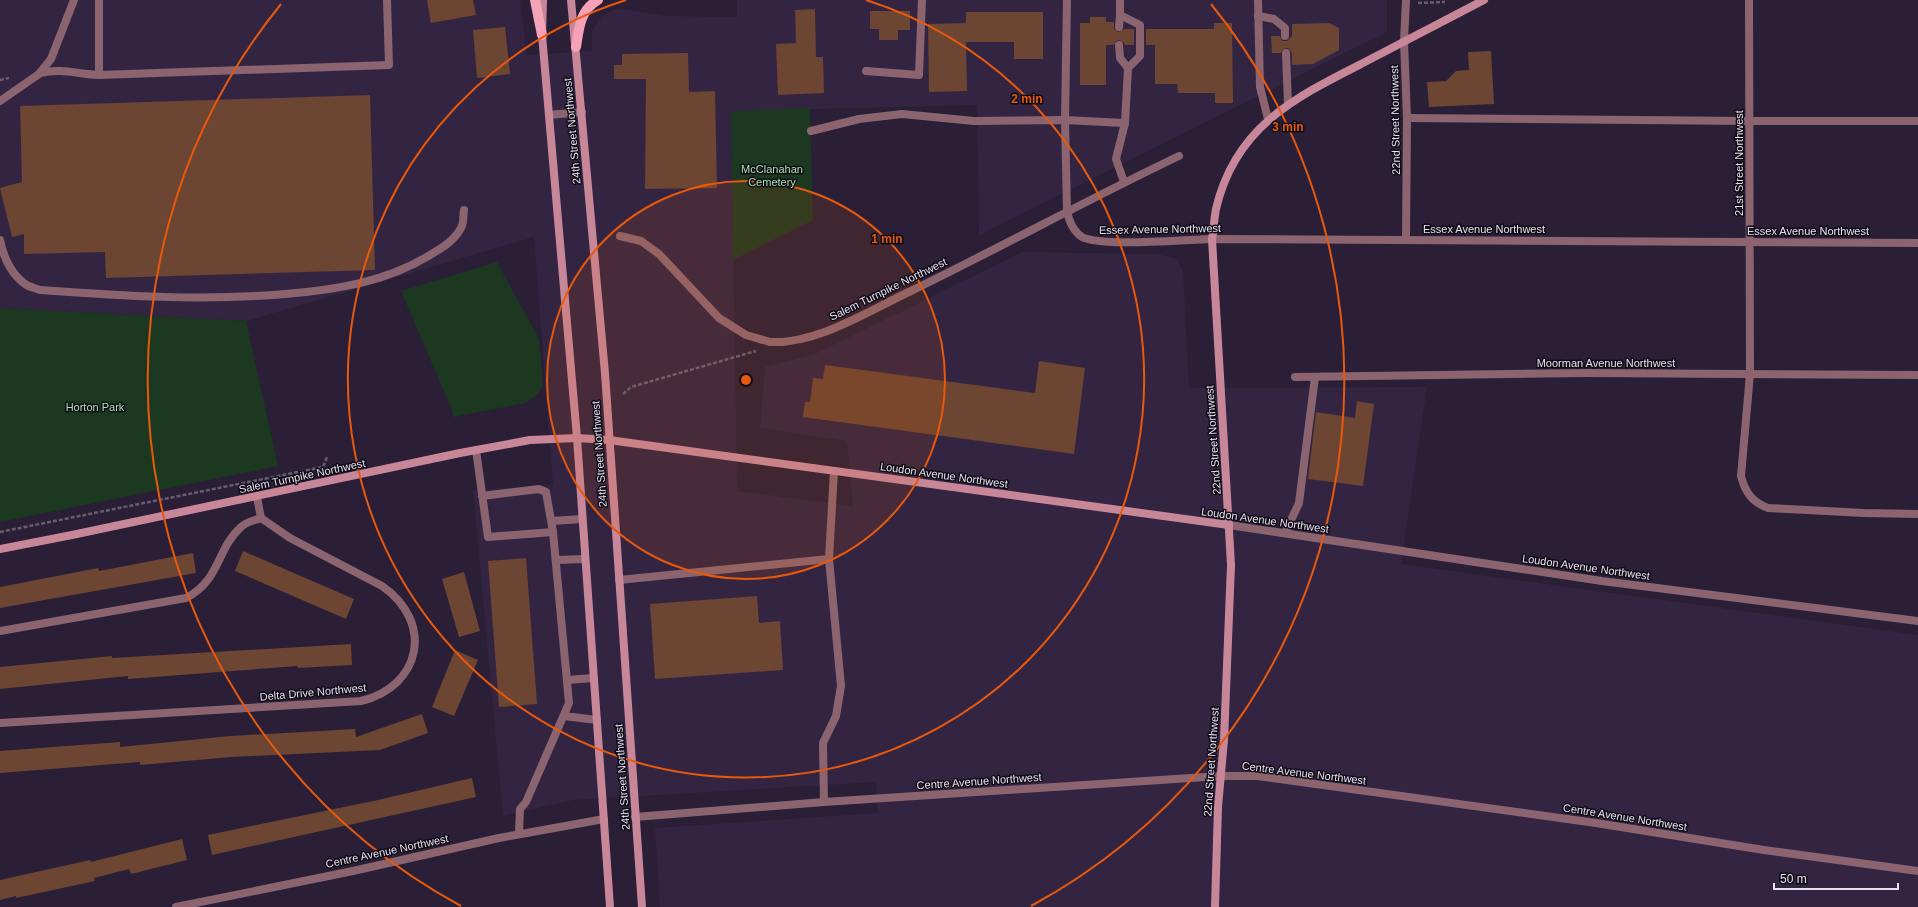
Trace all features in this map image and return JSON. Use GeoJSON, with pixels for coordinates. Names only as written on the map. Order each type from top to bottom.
{"type":"FeatureCollection","features":[{"type":"Feature","properties":{"kind":"main road"},"geometry":{"type":"LineString","coordinates":[[535,0],[542,35]]}},
{"type":"Feature","properties":{"kind":"main road"},"geometry":{"type":"LineString","coordinates":[[576,47],[583,14],[587,8],[598,0]]}},
{"type":"Feature","properties":{"kind":"street"},"geometry":{"type":"LineString","coordinates":[[0,101],[39,74],[51,59],[74,0]]}},
{"type":"Feature","properties":{"kind":"street"},"geometry":{"type":"LineString","coordinates":[[99,0],[99,75]]}},
{"type":"Feature","properties":{"kind":"street"},"geometry":{"type":"LineString","coordinates":[[39,74],[60,70],[81,74],[99,75],[389,65],[386,0]]}},
{"type":"Feature","properties":{"kind":"street","name":"24th Street Northwest"},"geometry":{"type":"LineString","coordinates":[[543,0],[542,35],[577,438],[610,907]]}},
{"type":"Feature","properties":{"kind":"street","name":"24th Street Northwest"},"geometry":{"type":"LineString","coordinates":[[571,0],[582,112],[609,440],[642,907]]}},
{"type":"Feature","properties":{"kind":"street"},"geometry":{"type":"LineString","coordinates":[[866,71],[918,75],[922,0]]}},
{"type":"Feature","properties":{"kind":"street"},"geometry":{"type":"LineString","coordinates":[[1067,0],[1065,120],[1067,211]]}},
{"type":"Feature","properties":{"kind":"street"},"geometry":{"type":"LineString","coordinates":[[1119,27],[1120,0]]}},
{"type":"Feature","properties":{"kind":"street"},"geometry":{"type":"LineString","coordinates":[[1258,0],[1260,86],[1268,119]]}},
{"type":"Feature","properties":{"kind":"street","name":"22nd Street Northwest"},"geometry":{"type":"LineString","coordinates":[[1406,0],[1404,41],[1407,118],[1406,240]]}},
{"type":"Feature","properties":{"kind":"street"},"geometry":{"type":"LineString","coordinates":[[1404,41],[1484,0]]}},
{"type":"Feature","properties":{"kind":"street","name":"21st Street Northwest"},"geometry":{"type":"LineString","coordinates":[[1749,0],[1750,374],[1741,476],[1743,487],[1750,497],[1759,504],[1768,508],[1864,514],[1918,514]]}},
{"type":"Feature","properties":{"kind":"street"},"geometry":{"type":"LineString","coordinates":[[1120,14],[1140,25],[1140,56],[1128,68]]}},
{"type":"Feature","properties":{"kind":"street"},"geometry":{"type":"LineString","coordinates":[[1258,16],[1274,18],[1285,28],[1285,36]]}},
{"type":"Feature","properties":{"kind":"street","name":"22nd Street Northwest"},"geometry":{"type":"LineString","coordinates":[[1215,907],[1224,740],[1231,564],[1230,526],[1212,239],[1216,209],[1226,181],[1236,160],[1250,139],[1268,119],[1288,104],[1319,85],[1404,41]]}},
{"type":"Feature","properties":{"kind":"street"},"geometry":{"type":"LineString","coordinates":[[1119,45],[1120,58],[1128,68],[1125,123],[1116,159],[1124,182]]}},
{"type":"Feature","properties":{"kind":"street"},"geometry":{"type":"LineString","coordinates":[[1286,53],[1288,104]]}},
{"type":"Feature","properties":{"kind":"street"},"geometry":{"type":"LineString","coordinates":[[549,115],[582,112]]}},
{"type":"Feature","properties":{"kind":"street"},"geometry":{"type":"LineString","coordinates":[[811,131],[859,119],[902,114],[974,121],[1065,120],[1125,123]]}},
{"type":"Feature","properties":{"kind":"street"},"geometry":{"type":"LineString","coordinates":[[1407,118],[1750,121],[1918,120]]}},
{"type":"Feature","properties":{"kind":"street","name":"Salem Turnpike Northwest"},"geometry":{"type":"LineString","coordinates":[[620,236],[641,240],[659,254],[719,318],[746,335],[770,342],[784,343],[802,340],[833,328],[958,268],[1124,182],[1179,156]]}},
{"type":"Feature","properties":{"kind":"street"},"geometry":{"type":"LineString","coordinates":[[0,240],[2,251],[15,274],[26,285],[40,290],[176,298],[259,296],[321,291],[374,281],[418,263],[451,242],[462,227],[464,210]]}},
{"type":"Feature","properties":{"kind":"street","name":"Essex Avenue Northwest"},"geometry":{"type":"LineString","coordinates":[[1067,211],[1069,220],[1074,229],[1082,236],[1092,240],[1112,242],[1212,239],[1918,242]]}},
{"type":"Feature","properties":{"kind":"street","name":"Moorman Avenue Northwest"},"geometry":{"type":"LineString","coordinates":[[1295,377],[1588,373],[1918,375]]}},
{"type":"Feature","properties":{"kind":"street"},"geometry":{"type":"LineString","coordinates":[[1285,533],[1299,503],[1315,377]]}},
{"type":"Feature","properties":{"kind":"street","name":"Salem Turnpike Northwest"},"geometry":{"type":"LineString","coordinates":[[0,549],[530,440],[577,438],[609,440]]}},
{"type":"Feature","properties":{"kind":"street","name":"Loudon Avenue Northwest"},"geometry":{"type":"LineString","coordinates":[[609,440],[1285,533],[1602,581],[1918,621]]}},
{"type":"Feature","properties":{"kind":"street"},"geometry":{"type":"LineString","coordinates":[[476,450],[488,537],[553,532]]}},
{"type":"Feature","properties":{"kind":"street"},"geometry":{"type":"LineString","coordinates":[[824,802],[823,743],[836,716],[841,686],[829,559],[834,471]]}},
{"type":"Feature","properties":{"kind":"street"},"geometry":{"type":"LineString","coordinates":[[482,496],[539,489],[546,492],[552,521],[569,703],[526,802],[520,809],[519,834]]}},
{"type":"Feature","properties":{"kind":"street"},"geometry":{"type":"LineString","coordinates":[[0,631],[186,598],[198,592],[209,581],[234,535],[242,526],[261,518],[257,497]]}},
{"type":"Feature","properties":{"kind":"street","name":"Delta Drive Northwest"},"geometry":{"type":"LineString","coordinates":[[0,724],[361,702],[374,698],[388,691],[402,679],[410,665],[415,647],[415,634],[411,619],[404,605],[382,586],[290,538],[261,518]]}},
{"type":"Feature","properties":{"kind":"street"},"geometry":{"type":"LineString","coordinates":[[552,521],[582,519]]}},
{"type":"Feature","properties":{"kind":"street"},"geometry":{"type":"LineString","coordinates":[[556,560],[585,559]]}},
{"type":"Feature","properties":{"kind":"street"},"geometry":{"type":"LineString","coordinates":[[619,580],[829,559]]}},
{"type":"Feature","properties":{"kind":"street"},"geometry":{"type":"LineString","coordinates":[[567,680],[594,678]]}},
{"type":"Feature","properties":{"kind":"street"},"geometry":{"type":"LineString","coordinates":[[564,716],[597,720]]}},
{"type":"Feature","properties":{"kind":"street","name":"Centre Avenue Northwest"},"geometry":{"type":"LineString","coordinates":[[635,817],[824,802],[1221,776],[1257,776],[1596,823],[1764,850],[1918,871]]}},
{"type":"Feature","properties":{"kind":"street","name":"Centre Avenue Northwest"},"geometry":{"type":"LineString","coordinates":[[176,907],[353,871],[519,834],[604,818]]}},
{"type":"Feature","properties":{"kind":"path"},"geometry":{"type":"LineString","coordinates":[[1416,3],[1445,2]]}},
{"type":"Feature","properties":{"kind":"path"},"geometry":{"type":"LineString","coordinates":[[623,394],[631,387],[761,350],[770,342]]}},
{"type":"Feature","properties":{"kind":"path"},"geometry":{"type":"LineString","coordinates":[[0,532],[323,467],[327,457]]}},
{"type":"Feature","properties":{"kind":"shaded area"},"geometry":{"type":"Polygon","coordinates":[[[0,0],[520,0],[527,55],[592,51],[592,31],[601,17],[617,8],[664,16],[737,17],[737,0],[1387,0],[1387,32],[979,235],[977,105],[731,111],[737,491],[853,506],[847,441],[760,428],[765,367],[815,354],[1022,252],[1158,254],[1177,259],[1183,271],[1189,388],[1427,387],[1401,564],[1918,635],[1918,907],[660,907],[655,828],[878,813],[876,782],[573,800],[503,816],[473,490],[553,485],[534,237],[246,321],[0,308],[0,0]]]}},
{"type":"Feature","properties":{"kind":"green space","name":"McClanahan Cemetery"},"geometry":{"type":"Polygon","coordinates":[[[810,108],[813,220],[733,260],[731,111],[810,108]]]}},
{"type":"Feature","properties":{"kind":"green space"},"geometry":{"type":"Polygon","coordinates":[[[497,262],[539,339],[543,384],[538,394],[526,403],[453,417],[452,410],[401,291],[497,262]]]}},
{"type":"Feature","properties":{"kind":"green space","name":"Horton Park"},"geometry":{"type":"Polygon","coordinates":[[[0,308],[246,321],[278,466],[0,522],[0,308]]]}},
{"type":"Feature","properties":{"kind":"building"},"geometry":{"type":"Polygon","coordinates":[[[427,0],[473,0],[476,15],[431,23],[427,0]]]}},
{"type":"Feature","properties":{"kind":"building"},"geometry":{"type":"Polygon","coordinates":[[[815,9],[816,57],[823,57],[824,93],[778,95],[776,44],[796,43],[795,10],[815,9]]]}},
{"type":"Feature","properties":{"kind":"building"},"geometry":{"type":"Polygon","coordinates":[[[870,11],[910,11],[910,30],[898,30],[898,40],[879,40],[879,29],[870,29],[870,11]]]}},
{"type":"Feature","properties":{"kind":"building"},"geometry":{"type":"Polygon","coordinates":[[[966,12],[1043,12],[1043,59],[1014,59],[1014,42],[966,42],[967,91],[929,92],[928,24],[966,23],[966,12]]]}},
{"type":"Feature","properties":{"kind":"building"},"geometry":{"type":"Polygon","coordinates":[[[1090,17],[1106,17],[1106,22],[1114,22],[1114,29],[1118,32],[1124,29],[1134,29],[1134,45],[1125,45],[1119,40],[1116,41],[1114,45],[1106,45],[1106,85],[1080,85],[1080,23],[1090,23],[1090,17]]]}},
{"type":"Feature","properties":{"kind":"building"},"geometry":{"type":"Polygon","coordinates":[[[1214,23],[1232,23],[1233,103],[1215,103],[1215,93],[1178,93],[1177,84],[1155,84],[1155,45],[1146,45],[1146,29],[1214,29],[1214,23]]]}},
{"type":"Feature","properties":{"kind":"building"},"geometry":{"type":"Polygon","coordinates":[[[1329,23],[1339,28],[1339,50],[1313,64],[1292,65],[1292,53],[1288,48],[1283,49],[1281,53],[1272,53],[1271,36],[1280,36],[1282,41],[1287,41],[1292,36],[1292,24],[1329,23]]]}},
{"type":"Feature","properties":{"kind":"building"},"geometry":{"type":"Polygon","coordinates":[[[505,27],[510,74],[477,78],[473,30],[505,27]]]}},
{"type":"Feature","properties":{"kind":"building"},"geometry":{"type":"Polygon","coordinates":[[[1491,51],[1494,104],[1429,107],[1427,82],[1446,81],[1456,71],[1469,70],[1468,52],[1491,51]]]}},
{"type":"Feature","properties":{"kind":"building"},"geometry":{"type":"Polygon","coordinates":[[[688,53],[689,92],[715,91],[717,188],[645,189],[646,79],[614,79],[614,65],[622,65],[622,54],[688,53]]]}},
{"type":"Feature","properties":{"kind":"building"},"geometry":{"type":"Polygon","coordinates":[[[370,95],[375,270],[106,278],[105,252],[24,254],[24,234],[12,237],[0,188],[22,182],[20,106],[370,95]]]}},
{"type":"Feature","properties":{"kind":"building"},"geometry":{"type":"Polygon","coordinates":[[[1039,361],[1085,368],[1074,454],[803,417],[805,402],[810,402],[813,378],[823,379],[825,365],[1035,393],[1039,361]]]}},
{"type":"Feature","properties":{"kind":"building"},"geometry":{"type":"Polygon","coordinates":[[[1357,401],[1374,404],[1363,486],[1308,479],[1316,412],[1355,418],[1357,401]]]}},
{"type":"Feature","properties":{"kind":"building"},"geometry":{"type":"Polygon","coordinates":[[[243,551],[354,599],[346,619],[235,571],[243,551]]]}},
{"type":"Feature","properties":{"kind":"building"},"geometry":{"type":"Polygon","coordinates":[[[193,553],[196,573],[0,608],[0,587],[98,568],[99,571],[193,553]]]}},
{"type":"Feature","properties":{"kind":"building"},"geometry":{"type":"Polygon","coordinates":[[[526,558],[537,704],[499,707],[488,561],[526,558]]]}},
{"type":"Feature","properties":{"kind":"building"},"geometry":{"type":"Polygon","coordinates":[[[464,572],[480,631],[459,637],[442,579],[464,572]]]}},
{"type":"Feature","properties":{"kind":"building"},"geometry":{"type":"Polygon","coordinates":[[[757,596],[759,623],[780,621],[783,670],[655,679],[650,604],[757,596]]]}},
{"type":"Feature","properties":{"kind":"building"},"geometry":{"type":"Polygon","coordinates":[[[351,644],[352,665],[298,668],[297,666],[128,679],[128,676],[0,689],[0,667],[112,656],[112,658],[351,644]]]}},
{"type":"Feature","properties":{"kind":"building"},"geometry":{"type":"Polygon","coordinates":[[[455,650],[478,660],[454,716],[432,707],[455,650]]]}},
{"type":"Feature","properties":{"kind":"building"},"geometry":{"type":"Polygon","coordinates":[[[422,714],[428,733],[380,750],[231,757],[140,765],[140,762],[0,773],[0,751],[120,742],[120,747],[230,736],[355,729],[356,737],[422,714]]]}},
{"type":"Feature","properties":{"kind":"building"},"geometry":{"type":"Polygon","coordinates":[[[472,778],[476,797],[212,855],[208,835],[378,800],[472,778]]]}},
{"type":"Feature","properties":{"kind":"building"},"geometry":{"type":"Polygon","coordinates":[[[182,839],[187,860],[131,874],[129,869],[94,878],[95,881],[0,900],[0,880],[90,860],[91,862],[182,839]]]}}]}
